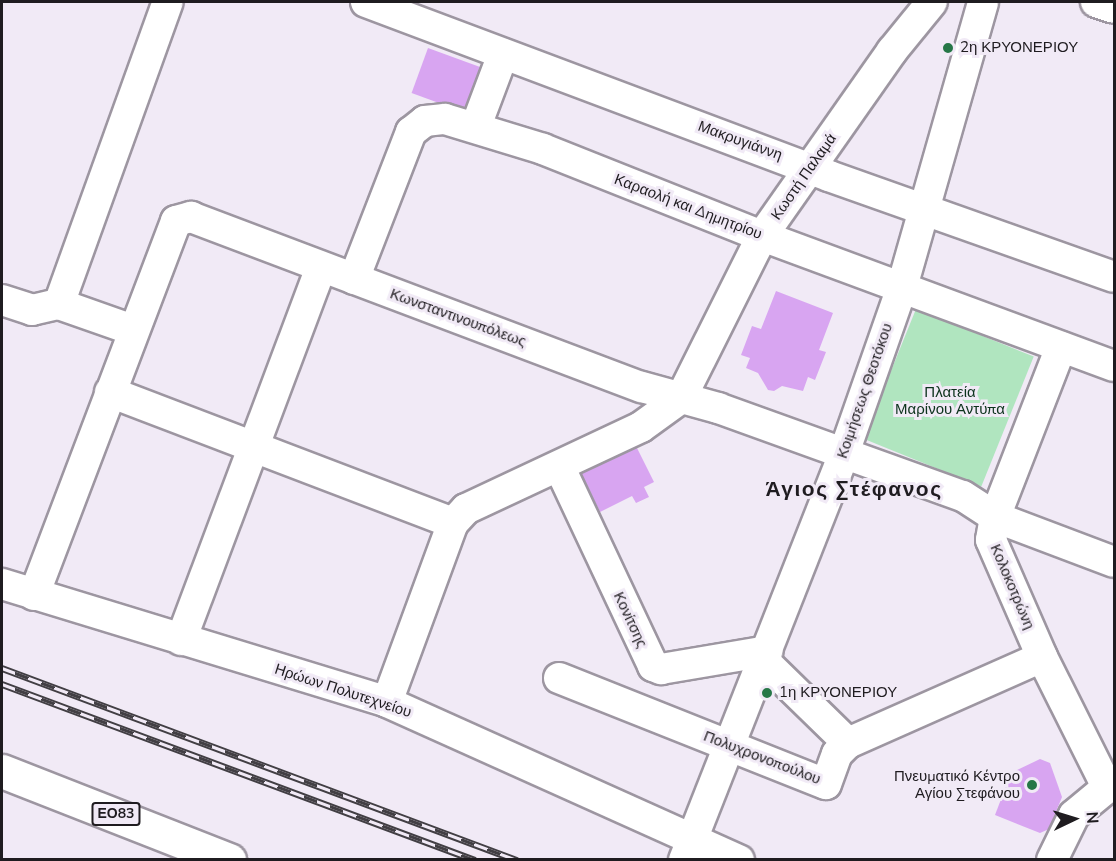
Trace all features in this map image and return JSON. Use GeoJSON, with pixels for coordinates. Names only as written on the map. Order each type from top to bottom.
{"type":"FeatureCollection","features":[{"type":"Feature","properties":{"kind":"main road","name":"ΕΟ83"},"geometry":{"type":"LineString","coordinates":[[2,771],[229,860]]}},
{"type":"Feature","properties":{"kind":"street"},"geometry":{"type":"LineString","coordinates":[[59,304],[168,2]]}},
{"type":"Feature","properties":{"kind":"street","name":"Μακρυγιάννη"},"geometry":{"type":"LineString","coordinates":[[366,2],[926,212],[1114,277]]}},
{"type":"Feature","properties":{"kind":"street","name":"Κωστή Παλαμά"},"geometry":{"type":"LineString","coordinates":[[681,398],[762,236],[892,51],[932,2]]}},
{"type":"Feature","properties":{"kind":"street","name":"Κοιμήσεως Θεοτόκου"},"geometry":{"type":"LineString","coordinates":[[689,848],[844,453],[902,287],[926,212],[983,2]]}},
{"type":"Feature","properties":{"kind":"street"},"geometry":{"type":"LineString","coordinates":[[1096,2],[1114,8]]}},
{"type":"Feature","properties":{"kind":"street"},"geometry":{"type":"LineString","coordinates":[[476,126],[503,54]]}},
{"type":"Feature","properties":{"kind":"street","name":"Καραολή και Δημητρίου"},"geometry":{"type":"LineString","coordinates":[[354,279],[413,128],[436,119],[476,126],[762,236],[1114,366]]}},
{"type":"Feature","properties":{"kind":"street","name":"Κωνσταντινουπόλεως"},"geometry":{"type":"LineString","coordinates":[[34,595],[133,330],[181,218],[201,220],[321,268],[642,387],[844,453],[963,496],[995,517],[1114,562]]}},
{"type":"Feature","properties":{"kind":"street"},"geometry":{"type":"LineString","coordinates":[[181,640],[321,268]]}},
{"type":"Feature","properties":{"kind":"street"},"geometry":{"type":"LineString","coordinates":[[2,300],[32,310],[59,304],[133,330]]}},
{"type":"Feature","properties":{"kind":"street","name":"Κολοκοτρώνη"},"geometry":{"type":"LineString","coordinates":[[1062,347],[995,517],[991,540],[993,550],[1042,657],[1111,785]]}},
{"type":"Feature","properties":{"kind":"street"},"geometry":{"type":"LineString","coordinates":[[110,392],[453,523]]}},
{"type":"Feature","properties":{"kind":"street"},"geometry":{"type":"LineString","coordinates":[[387,702],[453,523],[466,509],[560,468],[641,427],[681,398]]}},
{"type":"Feature","properties":{"kind":"street","name":"Κονίτσης"},"geometry":{"type":"LineString","coordinates":[[560,468],[651,663],[661,669]]}},
{"type":"Feature","properties":{"kind":"street","name":"Ηρώων Πολυτεχνείου"},"geometry":{"type":"LineString","coordinates":[[2,584],[387,702],[689,848],[739,860]]}},
{"type":"Feature","properties":{"kind":"street"},"geometry":{"type":"LineString","coordinates":[[644,712],[661,669],[765,655],[848,743],[1042,657]]}},
{"type":"Feature","properties":{"kind":"street","name":"Πολυχρονοπούλου"},"geometry":{"type":"LineString","coordinates":[[559,678],[826,784],[837,754],[848,743]]}},
{"type":"Feature","properties":{"kind":"street"},"geometry":{"type":"LineString","coordinates":[[1052,860],[1074,815],[1111,785]]}},
{"type":"Feature","properties":{"kind":"green space","name":"Πλατεία Μαρίνου Αντύπα"},"geometry":{"type":"Polygon","coordinates":[[[916,309],[1034,357],[981,486],[864,439],[916,309]]]}},
{"type":"Feature","properties":{"kind":"building"},"geometry":{"type":"Polygon","coordinates":[[[428,48],[483,68],[467,113],[412,93],[428,48]]]}},
{"type":"Feature","properties":{"kind":"building"},"geometry":{"type":"Polygon","coordinates":[[[776,291],[833,313],[819,350],[826,352],[815,380],[808,377],[803,391],[782,386],[774,391],[768,390],[758,373],[746,368],[750,358],[741,355],[752,326],[761,329],[776,291]]]}},
{"type":"Feature","properties":{"kind":"building"},"geometry":{"type":"Polygon","coordinates":[[[636,446],[654,482],[644,487],[649,497],[636,503],[632,496],[600,512],[581,473],[636,446]]]}},
{"type":"Feature","properties":{"kind":"building","name":"Πνευματικό Κέντρο Αγίου Στεφάνου"},"geometry":{"type":"Polygon","coordinates":[[[1040,759],[1050,763],[1062,797],[1049,829],[1040,833],[995,815],[1011,773],[1040,759]]]}},
{"type":"Feature","properties":{"kind":"railway"},"geometry":{"type":"LineString","coordinates":[[2,668],[517,860]]}},
{"type":"Feature","properties":{"kind":"railway"},"geometry":{"type":"LineString","coordinates":[[2,684],[475,860]]}},
{"type":"Feature","properties":{"kind":"place","name":"2η ΚΡΥΟΝΕΡΙΟΥ"},"geometry":{"type":"Point","coordinates":[948,48]}},
{"type":"Feature","properties":{"kind":"place","name":"1η ΚΡΥΟΝΕΡΙΟΥ"},"geometry":{"type":"Point","coordinates":[767,693]}},
{"type":"Feature","properties":{"kind":"place","name":"Πνευματικό Κέντρο Αγίου Στεφάνου"},"geometry":{"type":"Point","coordinates":[1032,785]}},
{"type":"Feature","properties":{"kind":"district","name":"Άγιος Στέφανος"},"geometry":{"type":"Point","coordinates":[854,489]}}]}
